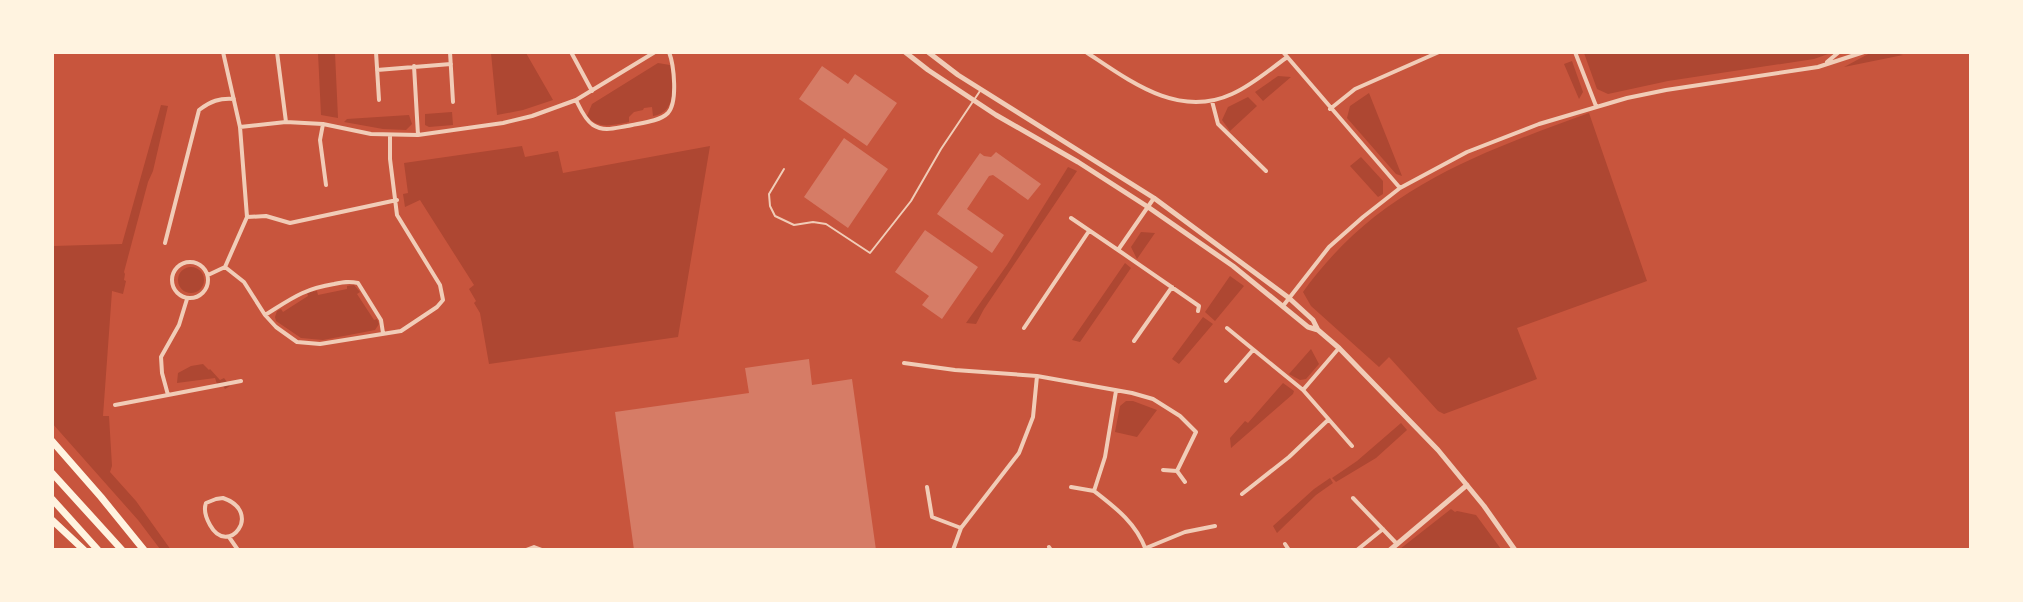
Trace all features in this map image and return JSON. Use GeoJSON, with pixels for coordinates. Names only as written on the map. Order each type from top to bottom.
{"type":"FeatureCollection","features":[{"type":"Feature","properties":{"kind":"highway"},"geometry":{"type":"LineString","coordinates":[[52,441],[102,497],[144,550]]}},
{"type":"Feature","properties":{"kind":"highway"},"geometry":{"type":"LineString","coordinates":[[52,473],[122,550]]}},
{"type":"Feature","properties":{"kind":"highway"},"geometry":{"type":"LineString","coordinates":[[52,499],[98,550]]}},
{"type":"Feature","properties":{"kind":"highway"},"geometry":{"type":"LineString","coordinates":[[52,520],[84,550]]}},
{"type":"Feature","properties":{"kind":"street"},"geometry":{"type":"LineString","coordinates":[[208,275],[225,267],[247,217],[240,127],[223,52]]}},
{"type":"Feature","properties":{"kind":"street"},"geometry":{"type":"LineString","coordinates":[[277,52],[286,122]]}},
{"type":"Feature","properties":{"kind":"street"},"geometry":{"type":"LineString","coordinates":[[376,52],[379,100]]}},
{"type":"Feature","properties":{"kind":"street"},"geometry":{"type":"LineString","coordinates":[[450,52],[453,102]]}},
{"type":"Feature","properties":{"kind":"street"},"geometry":{"type":"LineString","coordinates":[[571,52],[592,91]]}},
{"type":"Feature","properties":{"kind":"street"},"geometry":{"type":"LineString","coordinates":[[240,127],[286,122],[323,124],[371,134],[418,135],[525,118],[576,100],[655,52]]}},
{"type":"Feature","properties":{"kind":"street"},"geometry":{"type":"LineString","coordinates":[[576,100],[592,125],[606,130],[658,119],[668,113],[673,103],[673,64],[669,52]]}},
{"type":"Feature","properties":{"kind":"street"},"geometry":{"type":"LineString","coordinates":[[905,52],[974,101],[1078,162],[1148,207],[1233,266],[1308,327],[1318,330]]}},
{"type":"Feature","properties":{"kind":"street"},"geometry":{"type":"LineString","coordinates":[[928,52],[981,89],[1154,198],[1289,298],[1313,320],[1318,330],[1339,348],[1438,450],[1467,485],[1515,550]]}},
{"type":"Feature","properties":{"kind":"street"},"geometry":{"type":"LineString","coordinates":[[1086,52],[1126,78],[1165,98],[1193,103],[1212,101],[1233,94],[1286,58]]}},
{"type":"Feature","properties":{"kind":"street"},"geometry":{"type":"LineString","coordinates":[[1283,52],[1286,58],[1400,188]]}},
{"type":"Feature","properties":{"kind":"street"},"geometry":{"type":"LineString","coordinates":[[1330,109],[1355,89],[1439,52]]}},
{"type":"Feature","properties":{"kind":"street"},"geometry":{"type":"LineString","coordinates":[[1575,52],[1596,106]]}},
{"type":"Feature","properties":{"kind":"street"},"geometry":{"type":"LineString","coordinates":[[1818,67],[1834,58],[1839,52]]}},
{"type":"Feature","properties":{"kind":"street"},"geometry":{"type":"LineString","coordinates":[[1284,306],[1329,247],[1363,216],[1400,188],[1467,152],[1539,124],[1596,106],[1666,90],[1818,67],[1864,52]]}},
{"type":"Feature","properties":{"kind":"street"},"geometry":{"type":"LineString","coordinates":[[376,70],[451,64]]}},
{"type":"Feature","properties":{"kind":"street"},"geometry":{"type":"LineString","coordinates":[[414,66],[418,135]]}},
{"type":"Feature","properties":{"kind":"street"},"geometry":{"type":"LineString","coordinates":[[165,243],[199,110],[210,101],[223,98],[234,99]]}},
{"type":"Feature","properties":{"kind":"street"},"geometry":{"type":"LineString","coordinates":[[1212,101],[1218,124],[1266,171]]}},
{"type":"Feature","properties":{"kind":"street"},"geometry":{"type":"LineString","coordinates":[[323,124],[320,140],[326,185]]}},
{"type":"Feature","properties":{"kind":"street"},"geometry":{"type":"LineString","coordinates":[[225,267],[244,282],[265,316],[296,342],[320,344],[401,331],[437,307],[443,300],[440,286],[398,215],[390,159],[390,135]]}},
{"type":"Feature","properties":{"kind":"street"},"geometry":{"type":"LineString","coordinates":[[1118,250],[1154,198]]}},
{"type":"Feature","properties":{"kind":"street"},"geometry":{"type":"LineString","coordinates":[[247,217],[266,216],[290,223],[397,200]]}},
{"type":"Feature","properties":{"kind":"street"},"geometry":{"type":"LineString","coordinates":[[1071,218],[1199,306],[1198,311]]}},
{"type":"Feature","properties":{"kind":"street"},"geometry":{"type":"LineString","coordinates":[[1024,328],[1089,231]]}},
{"type":"Feature","properties":{"kind":"street"},"geometry":{"type":"LineString","coordinates":[[196,262],[201,265],[208,275],[208,288],[204,293],[193,299],[187,299],[177,293],[172,282],[174,270],[178,266],[196,262]]}},
{"type":"Feature","properties":{"kind":"street"},"geometry":{"type":"LineString","coordinates":[[265,316],[300,292],[314,287],[350,281],[358,283],[381,320],[383,333]]}},
{"type":"Feature","properties":{"kind":"street"},"geometry":{"type":"LineString","coordinates":[[1134,341],[1172,287]]}},
{"type":"Feature","properties":{"kind":"street"},"geometry":{"type":"LineString","coordinates":[[168,395],[162,373],[161,357],[179,325],[187,299]]}},
{"type":"Feature","properties":{"kind":"street"},"geometry":{"type":"LineString","coordinates":[[1227,328],[1303,390],[1352,446]]}},
{"type":"Feature","properties":{"kind":"street"},"geometry":{"type":"LineString","coordinates":[[1303,390],[1339,348]]}},
{"type":"Feature","properties":{"kind":"street"},"geometry":{"type":"LineString","coordinates":[[1226,380],[1253,350]]}},
{"type":"Feature","properties":{"kind":"street"},"geometry":{"type":"LineString","coordinates":[[904,363],[1037,376],[1132,393],[1153,399],[1180,416],[1196,432],[1177,471]]}},
{"type":"Feature","properties":{"kind":"street"},"geometry":{"type":"LineString","coordinates":[[952,550],[961,528],[1019,453],[1034,417],[1037,376]]}},
{"type":"Feature","properties":{"kind":"street"},"geometry":{"type":"LineString","coordinates":[[115,405],[241,381]]}},
{"type":"Feature","properties":{"kind":"street"},"geometry":{"type":"LineString","coordinates":[[1094,491],[1105,456],[1116,390]]}},
{"type":"Feature","properties":{"kind":"street"},"geometry":{"type":"LineString","coordinates":[[1242,494],[1289,457],[1328,420]]}},
{"type":"Feature","properties":{"kind":"street"},"geometry":{"type":"LineString","coordinates":[[1163,470],[1177,471],[1185,482]]}},
{"type":"Feature","properties":{"kind":"street"},"geometry":{"type":"LineString","coordinates":[[1390,550],[1467,485]]}},
{"type":"Feature","properties":{"kind":"street"},"geometry":{"type":"LineString","coordinates":[[927,487],[932,517],[961,528]]}},
{"type":"Feature","properties":{"kind":"street"},"geometry":{"type":"LineString","coordinates":[[1071,487],[1094,491],[1119,510],[1138,532],[1146,549],[1185,532],[1215,526]]}},
{"type":"Feature","properties":{"kind":"street"},"geometry":{"type":"LineString","coordinates":[[229,537],[238,532],[241,527],[239,508],[235,503],[222,498],[206,503],[204,508],[212,529],[221,536],[229,537],[238,550]]}},
{"type":"Feature","properties":{"kind":"street"},"geometry":{"type":"LineString","coordinates":[[1353,498],[1397,544]]}},
{"type":"Feature","properties":{"kind":"street"},"geometry":{"type":"LineString","coordinates":[[1357,550],[1383,529]]}},
{"type":"Feature","properties":{"kind":"street"},"geometry":{"type":"LineString","coordinates":[[1285,544],[1289,550]]}},
{"type":"Feature","properties":{"kind":"street"},"geometry":{"type":"LineString","coordinates":[[526,550],[534,547],[542,550]]}},
{"type":"Feature","properties":{"kind":"lane"},"geometry":{"type":"LineString","coordinates":[[784,169],[769,194],[770,206],[775,216],[794,225],[813,222],[826,224],[870,253],[911,201],[941,149],[981,89]]}},
{"type":"Feature","properties":{"kind":"shaded area"},"geometry":{"type":"Polygon","coordinates":[[[1584,52],[1831,53],[1814,59],[1668,81],[1608,94],[1597,89],[1584,52]]]}},
{"type":"Feature","properties":{"kind":"shaded area"},"geometry":{"type":"Polygon","coordinates":[[[1872,52],[1903,55],[1844,67],[1872,52]]]}},
{"type":"Feature","properties":{"kind":"shaded area"},"geometry":{"type":"Polygon","coordinates":[[[318,53],[335,53],[338,118],[321,115],[318,53]]]}},
{"type":"Feature","properties":{"kind":"shaded area"},"geometry":{"type":"Polygon","coordinates":[[[491,53],[526,53],[553,100],[523,110],[497,115],[491,53]]]}},
{"type":"Feature","properties":{"kind":"shaded area"},"geometry":{"type":"Polygon","coordinates":[[[1572,61],[1583,92],[1579,99],[1564,64],[1572,61]]]}},
{"type":"Feature","properties":{"kind":"shaded area"},"geometry":{"type":"Polygon","coordinates":[[[658,63],[670,65],[673,88],[670,103],[661,114],[653,116],[652,107],[644,108],[634,112],[629,117],[629,122],[606,125],[596,123],[587,116],[592,104],[658,63]]]}},
{"type":"Feature","properties":{"kind":"shaded area"},"geometry":{"type":"Polygon","coordinates":[[[1278,76],[1291,77],[1263,101],[1255,92],[1278,76]]]}},
{"type":"Feature","properties":{"kind":"shaded area"},"geometry":{"type":"Polygon","coordinates":[[[1369,93],[1402,176],[1396,174],[1347,118],[1350,106],[1369,93]]]}},
{"type":"Feature","properties":{"kind":"shaded area"},"geometry":{"type":"Polygon","coordinates":[[[1248,97],[1257,106],[1230,131],[1222,120],[1228,107],[1248,97]]]}},
{"type":"Feature","properties":{"kind":"shaded area"},"geometry":{"type":"Polygon","coordinates":[[[161,105],[168,106],[153,171],[148,182],[124,272],[124,280],[126,281],[123,294],[112,291],[103,416],[109,416],[112,466],[110,472],[136,501],[171,550],[160,549],[138,520],[52,423],[53,246],[122,244],[161,105]]]}},
{"type":"Feature","properties":{"kind":"shaded area"},"geometry":{"type":"Polygon","coordinates":[[[452,112],[453,125],[429,127],[425,125],[425,114],[452,112]]]}},
{"type":"Feature","properties":{"kind":"shaded area"},"geometry":{"type":"Polygon","coordinates":[[[1589,113],[1647,281],[1517,328],[1537,379],[1444,414],[1438,411],[1389,357],[1379,367],[1311,306],[1303,292],[1332,257],[1363,227],[1396,201],[1468,161],[1547,128],[1589,113]]]}},
{"type":"Feature","properties":{"kind":"shaded area"},"geometry":{"type":"Polygon","coordinates":[[[409,115],[412,124],[406,130],[383,129],[344,122],[347,119],[409,115]]]}},
{"type":"Feature","properties":{"kind":"shaded area"},"geometry":{"type":"Polygon","coordinates":[[[522,146],[525,157],[558,151],[563,173],[710,146],[678,337],[489,364],[480,313],[469,289],[474,285],[420,200],[405,207],[403,194],[408,193],[404,163],[522,146]]]}},
{"type":"Feature","properties":{"kind":"shaded area"},"geometry":{"type":"Polygon","coordinates":[[[1361,157],[1383,181],[1383,194],[1378,197],[1350,166],[1361,157]]]}},
{"type":"Feature","properties":{"kind":"shaded area"},"geometry":{"type":"Polygon","coordinates":[[[1068,167],[1077,171],[984,309],[976,324],[966,323],[1007,265],[1068,167]]]}},
{"type":"Feature","properties":{"kind":"shaded area"},"geometry":{"type":"Polygon","coordinates":[[[1141,232],[1155,233],[1137,259],[1131,247],[1141,232]]]}},
{"type":"Feature","properties":{"kind":"shaded area"},"geometry":{"type":"Polygon","coordinates":[[[1125,263],[1131,268],[1080,342],[1072,340],[1125,263]]]}},
{"type":"Feature","properties":{"kind":"shaded area"},"geometry":{"type":"Polygon","coordinates":[[[191,267],[201,270],[204,280],[201,290],[191,293],[181,290],[178,280],[181,270],[191,267]]]}},
{"type":"Feature","properties":{"kind":"shaded area"},"geometry":{"type":"Polygon","coordinates":[[[1230,276],[1244,286],[1215,321],[1205,312],[1230,276]]]}},
{"type":"Feature","properties":{"kind":"shaded area"},"geometry":{"type":"Polygon","coordinates":[[[354,285],[360,292],[357,294],[374,320],[377,319],[379,324],[375,330],[323,340],[301,338],[276,321],[277,311],[281,309],[283,312],[308,296],[307,292],[317,291],[318,295],[347,289],[347,286],[354,285]]]}},
{"type":"Feature","properties":{"kind":"shaded area"},"geometry":{"type":"Polygon","coordinates":[[[1203,317],[1213,324],[1179,364],[1172,359],[1203,317]]]}},
{"type":"Feature","properties":{"kind":"shaded area"},"geometry":{"type":"Polygon","coordinates":[[[1311,349],[1319,364],[1306,379],[1300,380],[1289,374],[1311,349]]]}},
{"type":"Feature","properties":{"kind":"shaded area"},"geometry":{"type":"Polygon","coordinates":[[[203,364],[220,380],[224,378],[230,386],[225,389],[222,384],[217,384],[215,378],[177,383],[178,373],[191,366],[203,364]]]}},
{"type":"Feature","properties":{"kind":"shaded area"},"geometry":{"type":"Polygon","coordinates":[[[1283,383],[1294,391],[1293,394],[1231,448],[1230,438],[1245,421],[1248,423],[1283,383]]]}},
{"type":"Feature","properties":{"kind":"shaded area"},"geometry":{"type":"Polygon","coordinates":[[[1126,401],[1133,401],[1157,410],[1137,437],[1115,432],[1120,406],[1126,401]]]}},
{"type":"Feature","properties":{"kind":"shaded area"},"geometry":{"type":"Polygon","coordinates":[[[1401,423],[1407,430],[1376,458],[1336,482],[1332,478],[1357,461],[1401,423]]]}},
{"type":"Feature","properties":{"kind":"shaded area"},"geometry":{"type":"Polygon","coordinates":[[[1330,478],[1333,483],[1316,495],[1277,533],[1273,526],[1314,489],[1330,478]]]}},
{"type":"Feature","properties":{"kind":"shaded area"},"geometry":{"type":"Polygon","coordinates":[[[1451,509],[1455,512],[1476,515],[1501,549],[1400,549],[1451,509]]]}},
{"type":"Feature","properties":{"kind":"building"},"geometry":{"type":"Polygon","coordinates":[[[822,66],[848,84],[855,74],[897,103],[867,146],[799,99],[822,66]]]}},
{"type":"Feature","properties":{"kind":"building"},"geometry":{"type":"Polygon","coordinates":[[[844,138],[888,169],[848,228],[804,197],[844,138]]]}},
{"type":"Feature","properties":{"kind":"building"},"geometry":{"type":"Polygon","coordinates":[[[996,152],[1041,184],[1028,200],[993,175],[989,176],[967,209],[1004,235],[992,253],[937,214],[980,153],[991,157],[996,152]]]}},
{"type":"Feature","properties":{"kind":"building"},"geometry":{"type":"Polygon","coordinates":[[[925,230],[978,267],[942,319],[922,305],[929,296],[895,272],[925,230]]]}},
{"type":"Feature","properties":{"kind":"building"},"geometry":{"type":"Polygon","coordinates":[[[809,359],[812,385],[852,379],[876,550],[634,550],[615,412],[749,393],[745,368],[809,359]]]}}]}
